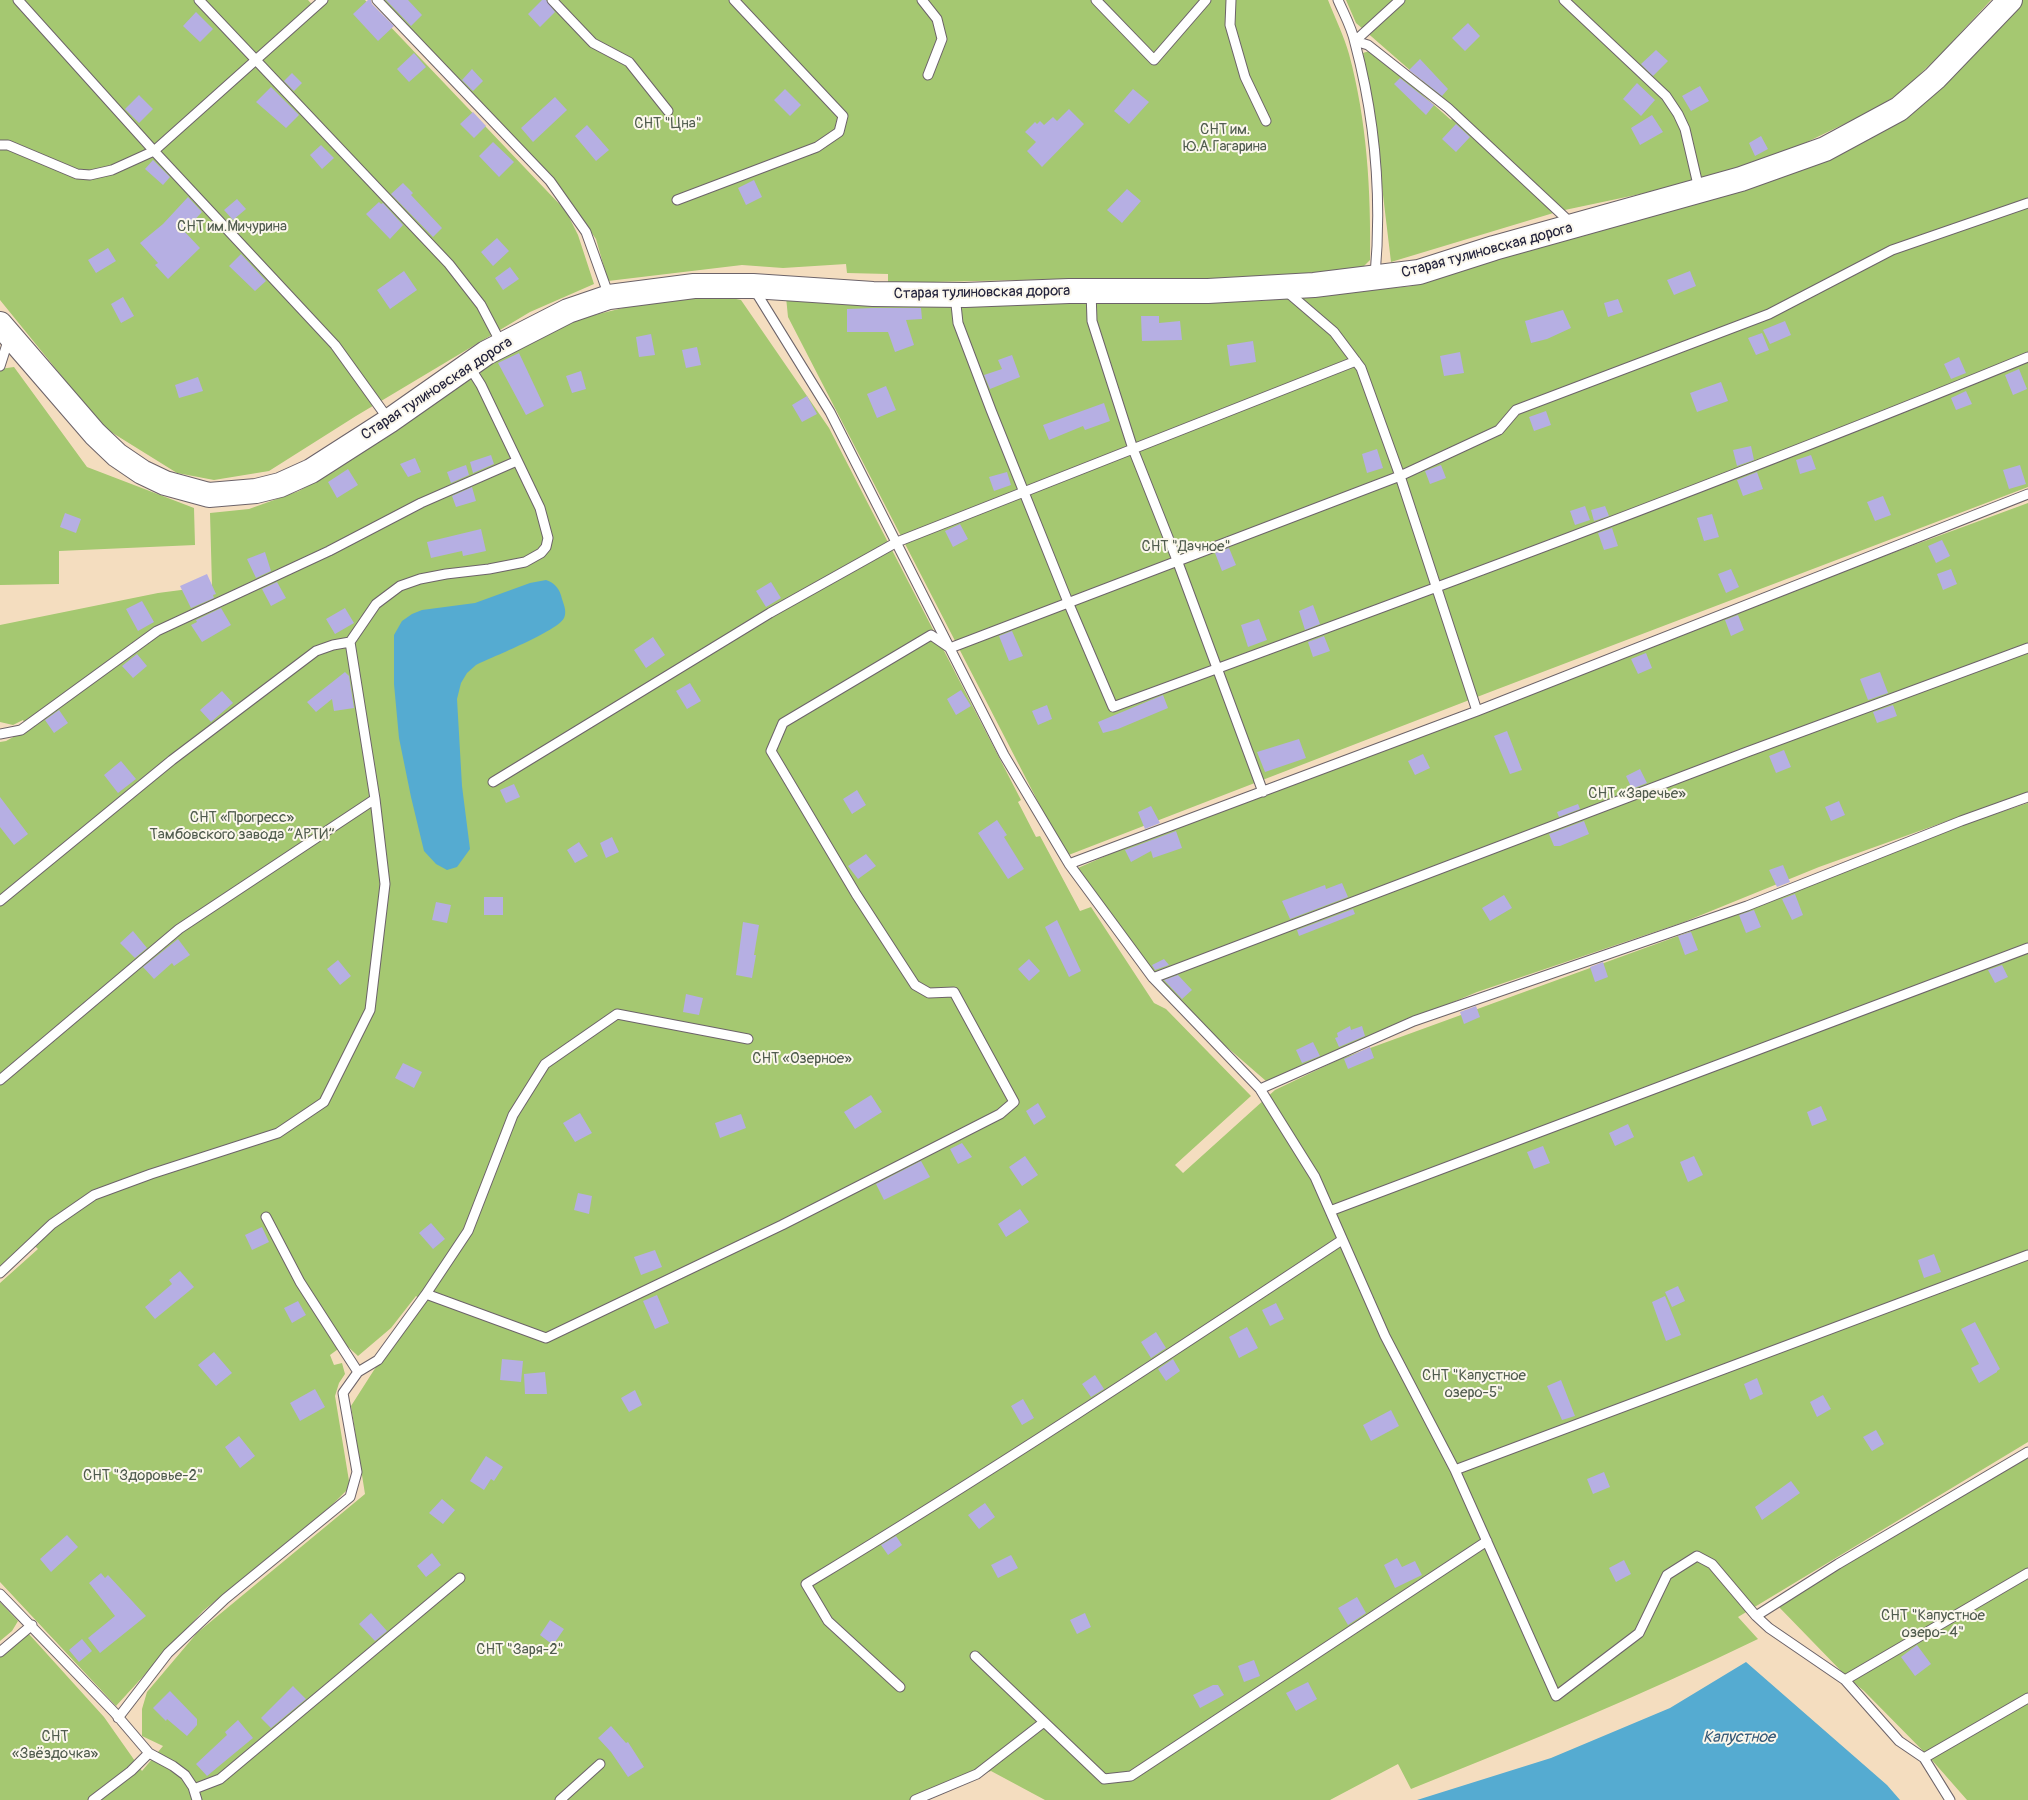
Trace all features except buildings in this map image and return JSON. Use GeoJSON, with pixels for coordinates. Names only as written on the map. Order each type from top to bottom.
{"type":"FeatureCollection","features":[{"type":"Feature","properties":{"kind":"street","name":"Старая тулиновская дорога"},"geometry":{"type":"LineString","coordinates":[[5,330],[78,416],[117,455],[142,472],[165,483],[209,495],[256,491],[280,485],[311,470],[389,420],[486,353],[568,311],[609,297],[694,286],[753,286],[872,294],[955,295],[1091,291],[1208,291],[1280,287],[1419,272],[1494,248],[1741,180],[1825,149],[1899,109],[1935,78],[2010,0]]}},
{"type":"Feature","properties":{"kind":"lane"},"geometry":{"type":"LineString","coordinates":[[18,0],[335,345],[389,420]]}},
{"type":"Feature","properties":{"kind":"lane"},"geometry":{"type":"LineString","coordinates":[[199,0],[449,264],[481,305],[502,345]]}},
{"type":"Feature","properties":{"kind":"lane"},"geometry":{"type":"LineString","coordinates":[[0,145],[8,145],[77,174],[90,175],[112,170],[154,150],[323,0]]}},
{"type":"Feature","properties":{"kind":"lane"},"geometry":{"type":"LineString","coordinates":[[377,0],[550,181],[586,232],[609,297]]}},
{"type":"Feature","properties":{"kind":"lane"},"geometry":{"type":"LineString","coordinates":[[552,0],[593,42],[629,62],[668,111]]}},
{"type":"Feature","properties":{"kind":"lane"},"geometry":{"type":"LineString","coordinates":[[677,200],[816,147],[839,132],[843,116],[734,0]]}},
{"type":"Feature","properties":{"kind":"lane"},"geometry":{"type":"LineString","coordinates":[[922,0],[937,19],[942,39],[928,75]]}},
{"type":"Feature","properties":{"kind":"lane"},"geometry":{"type":"LineString","coordinates":[[1096,0],[1154,60],[1206,0]]}},
{"type":"Feature","properties":{"kind":"lane"},"geometry":{"type":"LineString","coordinates":[[1231,0],[1230,25],[1245,77],[1266,121]]}},
{"type":"Feature","properties":{"kind":"lane"},"geometry":{"type":"LineString","coordinates":[[1338,0],[1355,41],[1369,109],[1374,146],[1379,236],[1375,278]]}},
{"type":"Feature","properties":{"kind":"lane"},"geometry":{"type":"LineString","coordinates":[[1355,41],[1400,0]]}},
{"type":"Feature","properties":{"kind":"lane"},"geometry":{"type":"LineString","coordinates":[[1564,0],[1666,96],[1685,129],[1700,192]]}},
{"type":"Feature","properties":{"kind":"lane"},"geometry":{"type":"LineString","coordinates":[[1355,41],[1368,45],[1381,54],[1448,108],[1574,227]]}},
{"type":"Feature","properties":{"kind":"lane"},"geometry":{"type":"LineString","coordinates":[[950,648],[1400,476],[1499,430],[1516,410],[1769,314],[1892,250],[2028,203]]}},
{"type":"Feature","properties":{"kind":"lane"},"geometry":{"type":"LineString","coordinates":[[753,286],[830,412],[1004,755],[1069,864],[1153,978],[1260,1089],[1315,1177],[1385,1336],[1456,1470],[1556,1696],[1639,1633],[1667,1575],[1696,1556],[1712,1564],[1756,1616],[1769,1628],[1845,1680],[1899,1741],[1924,1758],[1950,1800]]}},
{"type":"Feature","properties":{"kind":"lane"},"geometry":{"type":"LineString","coordinates":[[1280,287],[1334,332],[1360,368],[1400,476],[1477,711]]}},
{"type":"Feature","properties":{"kind":"lane"},"geometry":{"type":"LineString","coordinates":[[1091,291],[1092,321],[1132,449],[1177,560],[1263,792]]}},
{"type":"Feature","properties":{"kind":"lane"},"geometry":{"type":"LineString","coordinates":[[955,295],[958,323],[1068,602],[1113,707],[1437,588],[1839,435],[2028,357]]}},
{"type":"Feature","properties":{"kind":"lane"},"geometry":{"type":"LineString","coordinates":[[0,366],[5,330]]}},
{"type":"Feature","properties":{"kind":"lane"},"geometry":{"type":"LineString","coordinates":[[493,782],[770,613],[897,542],[1356,361]]}},
{"type":"Feature","properties":{"kind":"lane"},"geometry":{"type":"LineString","coordinates":[[0,1273],[52,1224],[94,1195],[151,1174],[278,1133],[324,1102],[370,1010],[385,884],[375,799],[350,642],[376,604],[400,586],[420,579],[446,574],[489,570],[525,562],[541,554],[548,538],[540,508],[469,366]]}},
{"type":"Feature","properties":{"kind":"lane"},"geometry":{"type":"LineString","coordinates":[[0,734],[21,730],[157,631],[329,551],[421,503],[518,461]]}},
{"type":"Feature","properties":{"kind":"lane"},"geometry":{"type":"LineString","coordinates":[[1069,864],[1477,711],[2028,494]]}},
{"type":"Feature","properties":{"kind":"lane"},"geometry":{"type":"LineString","coordinates":[[426,1294],[546,1338],[782,1225],[1000,1114],[1014,1102],[954,992],[929,993],[915,985],[856,894],[771,751],[783,723],[931,635],[950,648]]}},
{"type":"Feature","properties":{"kind":"lane"},"geometry":{"type":"LineString","coordinates":[[0,901],[172,760],[316,651],[350,642]]}},
{"type":"Feature","properties":{"kind":"lane"},"geometry":{"type":"LineString","coordinates":[[1153,978],[1747,752],[2028,648]]}},
{"type":"Feature","properties":{"kind":"lane"},"geometry":{"type":"LineString","coordinates":[[1260,1089],[1414,1021],[1747,906],[1961,821],[2028,798]]}},
{"type":"Feature","properties":{"kind":"lane"},"geometry":{"type":"LineString","coordinates":[[0,1080],[179,929],[375,799]]}},
{"type":"Feature","properties":{"kind":"lane"},"geometry":{"type":"LineString","coordinates":[[1330,1211],[2028,948]]}},
{"type":"Feature","properties":{"kind":"lane"},"geometry":{"type":"LineString","coordinates":[[118,1718],[168,1653],[225,1599],[350,1497],[357,1472],[344,1393],[358,1372],[378,1360],[426,1294],[468,1231],[513,1114],[546,1064],[617,1014],[748,1039]]}},
{"type":"Feature","properties":{"kind":"lane"},"geometry":{"type":"LineString","coordinates":[[266,1217],[300,1282],[358,1372]]}},
{"type":"Feature","properties":{"kind":"lane"},"geometry":{"type":"LineString","coordinates":[[900,1687],[828,1621],[806,1584],[923,1513],[1084,1410],[1342,1240]]}},
{"type":"Feature","properties":{"kind":"lane"},"geometry":{"type":"LineString","coordinates":[[1456,1470],[2028,1255]]}},
{"type":"Feature","properties":{"kind":"lane"},"geometry":{"type":"LineString","coordinates":[[1756,1616],[1838,1564],[2028,1452]]}},
{"type":"Feature","properties":{"kind":"lane"},"geometry":{"type":"LineString","coordinates":[[975,1656],[1104,1779],[1132,1776],[1487,1540]]}},
{"type":"Feature","properties":{"kind":"lane"},"geometry":{"type":"LineString","coordinates":[[1845,1680],[2028,1573]]}},
{"type":"Feature","properties":{"kind":"lane"},"geometry":{"type":"LineString","coordinates":[[194,1789],[220,1779],[460,1578]]}},
{"type":"Feature","properties":{"kind":"lane"},"geometry":{"type":"LineString","coordinates":[[0,1594],[32,1625],[118,1718],[148,1754],[173,1766],[186,1775],[194,1789],[197,1800]]}},
{"type":"Feature","properties":{"kind":"lane"},"geometry":{"type":"LineString","coordinates":[[0,1652],[32,1625]]}},
{"type":"Feature","properties":{"kind":"lane"},"geometry":{"type":"LineString","coordinates":[[1924,1758],[2028,1698]]}},
{"type":"Feature","properties":{"kind":"lane"},"geometry":{"type":"LineString","coordinates":[[915,1800],[977,1774],[1044,1722]]}},
{"type":"Feature","properties":{"kind":"lane"},"geometry":{"type":"LineString","coordinates":[[93,1800],[131,1771],[148,1754]]}},
{"type":"Feature","properties":{"kind":"lane"},"geometry":{"type":"LineString","coordinates":[[560,1800],[600,1764]]}},
{"type":"Feature","properties":{"kind":"green space","name":"СНТ им.Мичурина"},"geometry":{"type":"Polygon","coordinates":[[[0,0],[308,0],[317,10],[328,0],[365,0],[566,211],[578,235],[594,284],[530,312],[356,416],[269,471],[214,480],[177,473],[103,427],[0,300],[0,0]]]}},
{"type":"Feature","properties":{"kind":"green space"},"geometry":{"type":"Polygon","coordinates":[[[381,0],[1328,0],[1347,47],[1360,105],[1369,182],[1370,260],[1362,268],[1238,279],[1064,279],[888,283],[888,274],[847,273],[846,264],[783,268],[742,265],[608,281],[596,239],[567,198],[381,0]]]}},
{"type":"Feature","properties":{"kind":"green space"},"geometry":{"type":"Polygon","coordinates":[[[1346,0],[1991,0],[1940,55],[1899,94],[1869,112],[1778,156],[1702,181],[1560,211],[1391,262],[1376,136],[1363,53],[1372,50],[1451,120],[1458,112],[1356,23],[1346,0]]]}},
{"type":"Feature","properties":{"kind":"green space","name":"СНТ \"Дачное\""},"geometry":{"type":"Polygon","coordinates":[[[2020,0],[2028,0],[2028,487],[1066,856],[788,317],[786,297],[1092,302],[1260,301],[1412,286],[1506,252],[1791,171],[1889,128],[1943,87],[2020,0]]]}},
{"type":"Feature","properties":{"kind":"green space"},"geometry":{"type":"Polygon","coordinates":[[[717,295],[741,300],[829,428],[1021,800],[1018,802],[1036,837],[1040,836],[1080,911],[1091,907],[1154,1003],[1166,1009],[1251,1096],[1175,1165],[1183,1173],[1275,1090],[1340,1059],[1689,932],[1929,836],[2028,803],[2028,1442],[1738,1617],[1758,1639],[1586,1717],[1411,1789],[1398,1764],[1330,1800],[1045,1800],[991,1771],[910,1800],[0,1800],[0,1657],[28,1633],[104,1717],[142,1771],[163,1746],[142,1736],[142,1709],[147,1692],[197,1633],[365,1494],[351,1406],[374,1370],[424,1302],[416,1296],[391,1328],[358,1356],[345,1344],[330,1355],[334,1365],[342,1363],[345,1374],[339,1383],[335,1396],[350,1487],[331,1506],[203,1611],[116,1706],[0,1582],[0,1283],[38,1249],[29,1240],[0,1266],[0,742],[6,741],[28,729],[23,720],[13,725],[0,722],[0,625],[158,593],[212,586],[210,513],[249,509],[299,491],[341,466],[467,380],[481,373],[479,368],[574,320],[627,307],[717,295]]]}},
{"type":"Feature","properties":{"kind":"green space"},"geometry":{"type":"Polygon","coordinates":[[[14,367],[87,467],[194,508],[195,545],[59,551],[59,584],[0,585],[0,369],[14,367]]]}},
{"type":"Feature","properties":{"kind":"green space","name":"СНТ «Заречье»"},"geometry":{"type":"Polygon","coordinates":[[[2028,503],[2028,792],[1819,867],[1684,922],[1477,992],[1266,1081],[1190,1015],[1152,973],[1077,874],[1078,868],[1188,820],[1702,623],[2028,503]]]}},
{"type":"Feature","properties":{"kind":"green space","name":"СНТ \"Капустное озеро- 4\""},"geometry":{"type":"Polygon","coordinates":[[[2028,1455],[2028,1800],[1967,1800],[1931,1759],[1777,1605],[2028,1455]]]}},
{"type":"Feature","properties":{"kind":"green space"},"geometry":{"type":"Polygon","coordinates":[[[0,1602],[18,1621],[12,1631],[0,1641],[0,1602]]]}},
{"type":"Feature","properties":{"kind":"water"},"geometry":{"type":"Polygon","coordinates":[[[546,580],[557,587],[560,592],[565,608],[564,618],[550,630],[476,665],[467,673],[461,683],[457,699],[462,786],[470,849],[457,867],[447,870],[436,864],[424,851],[411,797],[399,738],[394,684],[394,635],[402,621],[422,610],[475,603],[530,583],[546,580]]]}},
{"type":"Feature","properties":{"kind":"water","name":"Капустное"},"geometry":{"type":"Polygon","coordinates":[[[1746,1662],[1887,1785],[1900,1800],[1417,1800],[1551,1758],[1670,1708],[1746,1662]]]}},
{"type":"Feature","properties":{"kind":"park label","name":"СНТ \"Цна\""},"geometry":{"type":"Point","coordinates":[668,124]}},
{"type":"Feature","properties":{"kind":"park label","name":"СНТ им. Ю.А.Гагарина"},"geometry":{"type":"Point","coordinates":[1225,138]}},
{"type":"Feature","properties":{"kind":"park label","name":"СНТ «Прогресс» Тамбовского завода “АРТИ”"},"geometry":{"type":"Point","coordinates":[242,826]}},
{"type":"Feature","properties":{"kind":"park label","name":"СНТ «Озерное»"},"geometry":{"type":"Point","coordinates":[802,1059]}},
{"type":"Feature","properties":{"kind":"park label","name":"СНТ \"Капустное озеро-5\""},"geometry":{"type":"Point","coordinates":[1474,1384]}},
{"type":"Feature","properties":{"kind":"park label","name":"СНТ \"Здоровье-2\""},"geometry":{"type":"Point","coordinates":[143,1476]}},
{"type":"Feature","properties":{"kind":"park label","name":"СНТ \"Заря-2\""},"geometry":{"type":"Point","coordinates":[520,1650]}},
{"type":"Feature","properties":{"kind":"park label","name":"СНТ «Звёздочка»"},"geometry":{"type":"Point","coordinates":[55,1746]}}]}
